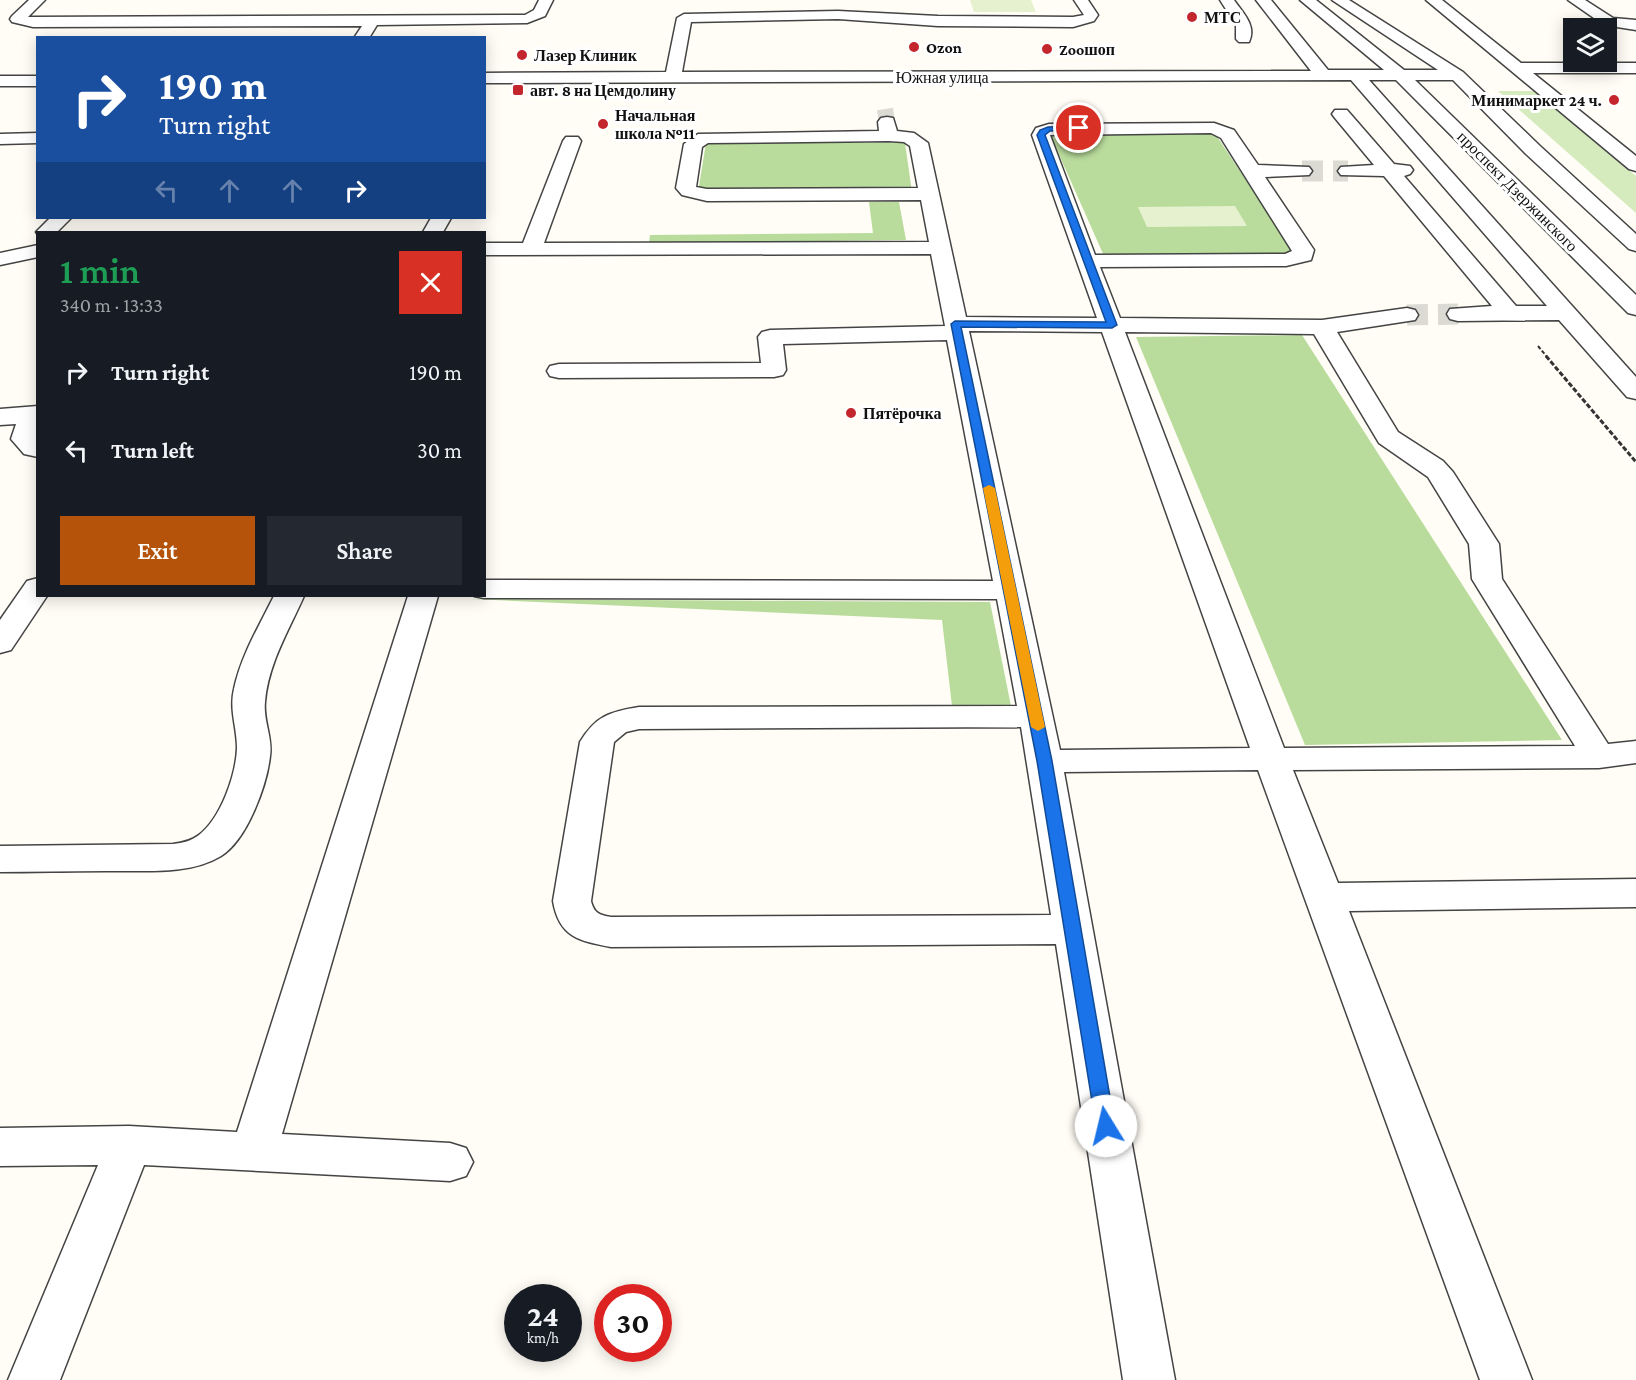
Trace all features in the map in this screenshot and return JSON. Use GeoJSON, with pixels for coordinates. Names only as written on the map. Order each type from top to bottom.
{"type":"FeatureCollection","features":[{"type":"Feature","properties":{"kind":"street"},"geometry":{"type":"LineString","coordinates":[[38,0],[17,19],[33,22],[146,23],[526,19],[540,13],[546,0]]}},
{"type":"Feature","properties":{"kind":"street"},"geometry":{"type":"LineString","coordinates":[[673,78],[687,0]]}},
{"type":"Feature","properties":{"kind":"street"},"geometry":{"type":"LineString","coordinates":[[717,18],[720,0]]}},
{"type":"Feature","properties":{"kind":"street"},"geometry":{"type":"LineString","coordinates":[[684,18],[717,18],[838,7],[885,16],[938,21],[1073,22],[1089,18],[1091,15],[1081,0]]}},
{"type":"Feature","properties":{"kind":"street"},"geometry":{"type":"LineString","coordinates":[[1227,0],[1244,25],[1244,39]]}},
{"type":"Feature","properties":{"kind":"street"},"geometry":{"type":"LineString","coordinates":[[1263,0],[1323,75]]}},
{"type":"Feature","properties":{"kind":"street","name":"проспект Дзержинского"},"geometry":{"type":"LineString","coordinates":[[1306,0],[1400,75],[1636,308]]}},
{"type":"Feature","properties":{"kind":"street"},"geometry":{"type":"LineString","coordinates":[[1342,0],[1457,75],[1533,150],[1636,245]]}},
{"type":"Feature","properties":{"kind":"street"},"geometry":{"type":"LineString","coordinates":[[1433,0],[1636,165]]}},
{"type":"Feature","properties":{"kind":"street"},"geometry":{"type":"LineString","coordinates":[[1575,0],[1609,22],[1636,25]]}},
{"type":"Feature","properties":{"kind":"street"},"geometry":{"type":"LineString","coordinates":[[269,22],[281,7]]}},
{"type":"Feature","properties":{"kind":"street"},"geometry":{"type":"LineString","coordinates":[[130,36],[163,8]]}},
{"type":"Feature","properties":{"kind":"street"},"geometry":{"type":"LineString","coordinates":[[363,36],[374,21]]}},
{"type":"Feature","properties":{"kind":"street"},"geometry":{"type":"LineString","coordinates":[[1517,68],[1636,68]]}},
{"type":"Feature","properties":{"kind":"street"},"geometry":{"type":"LineString","coordinates":[[1355,75],[1636,393]]}},
{"type":"Feature","properties":{"kind":"street"},"geometry":{"type":"LineString","coordinates":[[1400,75],[1457,75]]}},
{"type":"Feature","properties":{"kind":"street","name":"Южная улица"},"geometry":{"type":"LineString","coordinates":[[486,78],[673,78],[881,84],[1400,75]]}},
{"type":"Feature","properties":{"kind":"street"},"geometry":{"type":"LineString","coordinates":[[0,81],[36,81]]}},
{"type":"Feature","properties":{"kind":"street"},"geometry":{"type":"LineString","coordinates":[[1341,114],[1510,313]]}},
{"type":"Feature","properties":{"kind":"street"},"geometry":{"type":"LineString","coordinates":[[1087,261],[1286,260],[1303,255],[1303,250],[1228,134],[1214,128],[1058,128],[1042,132],[1041,135],[1087,261],[1271,759],[1506,1380]]}},
{"type":"Feature","properties":{"kind":"street"},"geometry":{"type":"LineString","coordinates":[[929,194],[707,195],[689,191],[686,188],[693,144],[704,138],[888,129],[919,143],[1045,761],[1149,1380]]}},
{"type":"Feature","properties":{"kind":"street"},"geometry":{"type":"LineString","coordinates":[[0,139],[36,138]]}},
{"type":"Feature","properties":{"kind":"street"},"geometry":{"type":"LineString","coordinates":[[531,248],[572,141]]}},
{"type":"Feature","properties":{"kind":"street"},"geometry":{"type":"LineString","coordinates":[[1348,171],[1439,170]]}},
{"type":"Feature","properties":{"kind":"street"},"geometry":{"type":"LineString","coordinates":[[1252,171],[1302,171]]}},
{"type":"Feature","properties":{"kind":"street"},"geometry":{"type":"LineString","coordinates":[[47,231],[60,219]]}},
{"type":"Feature","properties":{"kind":"street"},"geometry":{"type":"LineString","coordinates":[[0,259],[34,248]]}},
{"type":"Feature","properties":{"kind":"street"},"geometry":{"type":"LineString","coordinates":[[486,249],[939,248]]}},
{"type":"Feature","properties":{"kind":"street"},"geometry":{"type":"LineString","coordinates":[[1458,314],[1565,313]]}},
{"type":"Feature","properties":{"kind":"street"},"geometry":{"type":"LineString","coordinates":[[559,371],[774,370],[771,337],[1112,325],[1322,327],[1407,315]]}},
{"type":"Feature","properties":{"kind":"street"},"geometry":{"type":"LineString","coordinates":[[1322,327],[1388,437],[1400,447],[1431,464],[1439,472],[1484,544],[1487,554],[1483,569],[1487,579],[1599,757]]}},
{"type":"Feature","properties":{"kind":"street"},"geometry":{"type":"LineString","coordinates":[[0,417],[36,415]]}},
{"type":"Feature","properties":{"kind":"street"},"geometry":{"type":"LineString","coordinates":[[36,416],[26,429],[24,439],[36,449]]}},
{"type":"Feature","properties":{"kind":"street"},"geometry":{"type":"LineString","coordinates":[[0,643],[36,589]]}},
{"type":"Feature","properties":{"kind":"street"},"geometry":{"type":"LineString","coordinates":[[486,589],[1010,590]]}},
{"type":"Feature","properties":{"kind":"street"},"geometry":{"type":"LineString","coordinates":[[0,859],[173,857],[195,854],[214,843],[226,830],[248,778],[254,749],[248,704],[253,677],[289,597]]}},
{"type":"Feature","properties":{"kind":"street"},"geometry":{"type":"LineString","coordinates":[[254,1152],[423,597]]}},
{"type":"Feature","properties":{"kind":"street"},"geometry":{"type":"LineString","coordinates":[[1036,716],[639,718],[619,721],[604,730],[597,742],[572,901],[573,909],[575,916],[589,928],[611,932],[1073,929]]}},
{"type":"Feature","properties":{"kind":"street"},"geometry":{"type":"LineString","coordinates":[[1045,761],[1599,757],[1636,752]]}},
{"type":"Feature","properties":{"kind":"street"},"geometry":{"type":"LineString","coordinates":[[1324,897],[1636,893]]}},
{"type":"Feature","properties":{"kind":"street"},"geometry":{"type":"LineString","coordinates":[[34,1380],[129,1145]]}},
{"type":"Feature","properties":{"kind":"street"},"geometry":{"type":"LineString","coordinates":[[0,1147],[129,1145],[450,1162]]}},
{"type":"Feature","properties":{"kind":"path"},"geometry":{"type":"LineString","coordinates":[[1510,313],[1636,462]]}},
{"type":"Feature","properties":{"kind":"green space"},"geometry":{"type":"Polygon","coordinates":[[[970,0],[1031,0],[1036,12],[974,12],[970,0]]]}},
{"type":"Feature","properties":{"kind":"green space"},"geometry":{"type":"Polygon","coordinates":[[[1498,91],[1534,91],[1636,176],[1636,213],[1498,91]]]}},
{"type":"Feature","properties":{"kind":"green space"},"geometry":{"type":"Polygon","coordinates":[[[1049,132],[1214,132],[1296,255],[1104,256],[1049,132]]]}},
{"type":"Feature","properties":{"kind":"green space"},"geometry":{"type":"Polygon","coordinates":[[[706,143],[905,143],[912,192],[698,192],[706,143]]]}},
{"type":"Feature","properties":{"kind":"green space"},"geometry":{"type":"Polygon","coordinates":[[[869,202],[899,202],[906,240],[649,243],[650,235],[873,233],[869,202]]]}},
{"type":"Feature","properties":{"kind":"green space"},"geometry":{"type":"Polygon","coordinates":[[[1235,206],[1247,226],[1147,227],[1138,207],[1235,206]]]}},
{"type":"Feature","properties":{"kind":"green space"},"geometry":{"type":"Polygon","coordinates":[[[1302,335],[1562,740],[1305,745],[1136,337],[1302,335]]]}},
{"type":"Feature","properties":{"kind":"green space"},"geometry":{"type":"Polygon","coordinates":[[[471,599],[990,602],[1011,706],[952,706],[942,620],[471,599]]]}},
{"type":"Feature","properties":{"kind":"tunnel"},"geometry":{"type":"LineString","coordinates":[[885,109],[887,122]]}},
{"type":"Feature","properties":{"kind":"tunnel"},"geometry":{"type":"LineString","coordinates":[[1302,171],[1348,171]]}},
{"type":"Feature","properties":{"kind":"tunnel"},"geometry":{"type":"LineString","coordinates":[[1407,315],[1458,314]]}},
{"type":"Feature","properties":{"kind":"slow traffic"},"geometry":{"type":"LineString","coordinates":[[989,488],[1038,727]]}},
{"type":"Feature","properties":{"kind":"place","name":"МТС"},"geometry":{"type":"Point","coordinates":[1192,17]}},
{"type":"Feature","properties":{"kind":"place","name":"Ozon"},"geometry":{"type":"Point","coordinates":[914,47]}},
{"type":"Feature","properties":{"kind":"place","name":"Zooшоп"},"geometry":{"type":"Point","coordinates":[1047,49]}},
{"type":"Feature","properties":{"kind":"place","name":"Лазер Клиник"},"geometry":{"type":"Point","coordinates":[522,55]}},
{"type":"Feature","properties":{"kind":"place","name":"авт. 8 на Цемдолину"},"geometry":{"type":"Point","coordinates":[518,90]}},
{"type":"Feature","properties":{"kind":"place","name":"Минимаркет 24 ч."},"geometry":{"type":"Point","coordinates":[1614,100]}},
{"type":"Feature","properties":{"kind":"place","name":"Начальная школа №11"},"geometry":{"type":"Point","coordinates":[603,124]}},
{"type":"Feature","properties":{"kind":"place","name":"Пятёрочка"},"geometry":{"type":"Point","coordinates":[851,413]}},
{"type":"Feature","properties":{"kind":"route"},"geometry":{"type":"LineString","coordinates":[[1079,128],[1048,129],[1041,135],[1112,325],[955,324],[1045,761],[1106,1126]]}}]}
